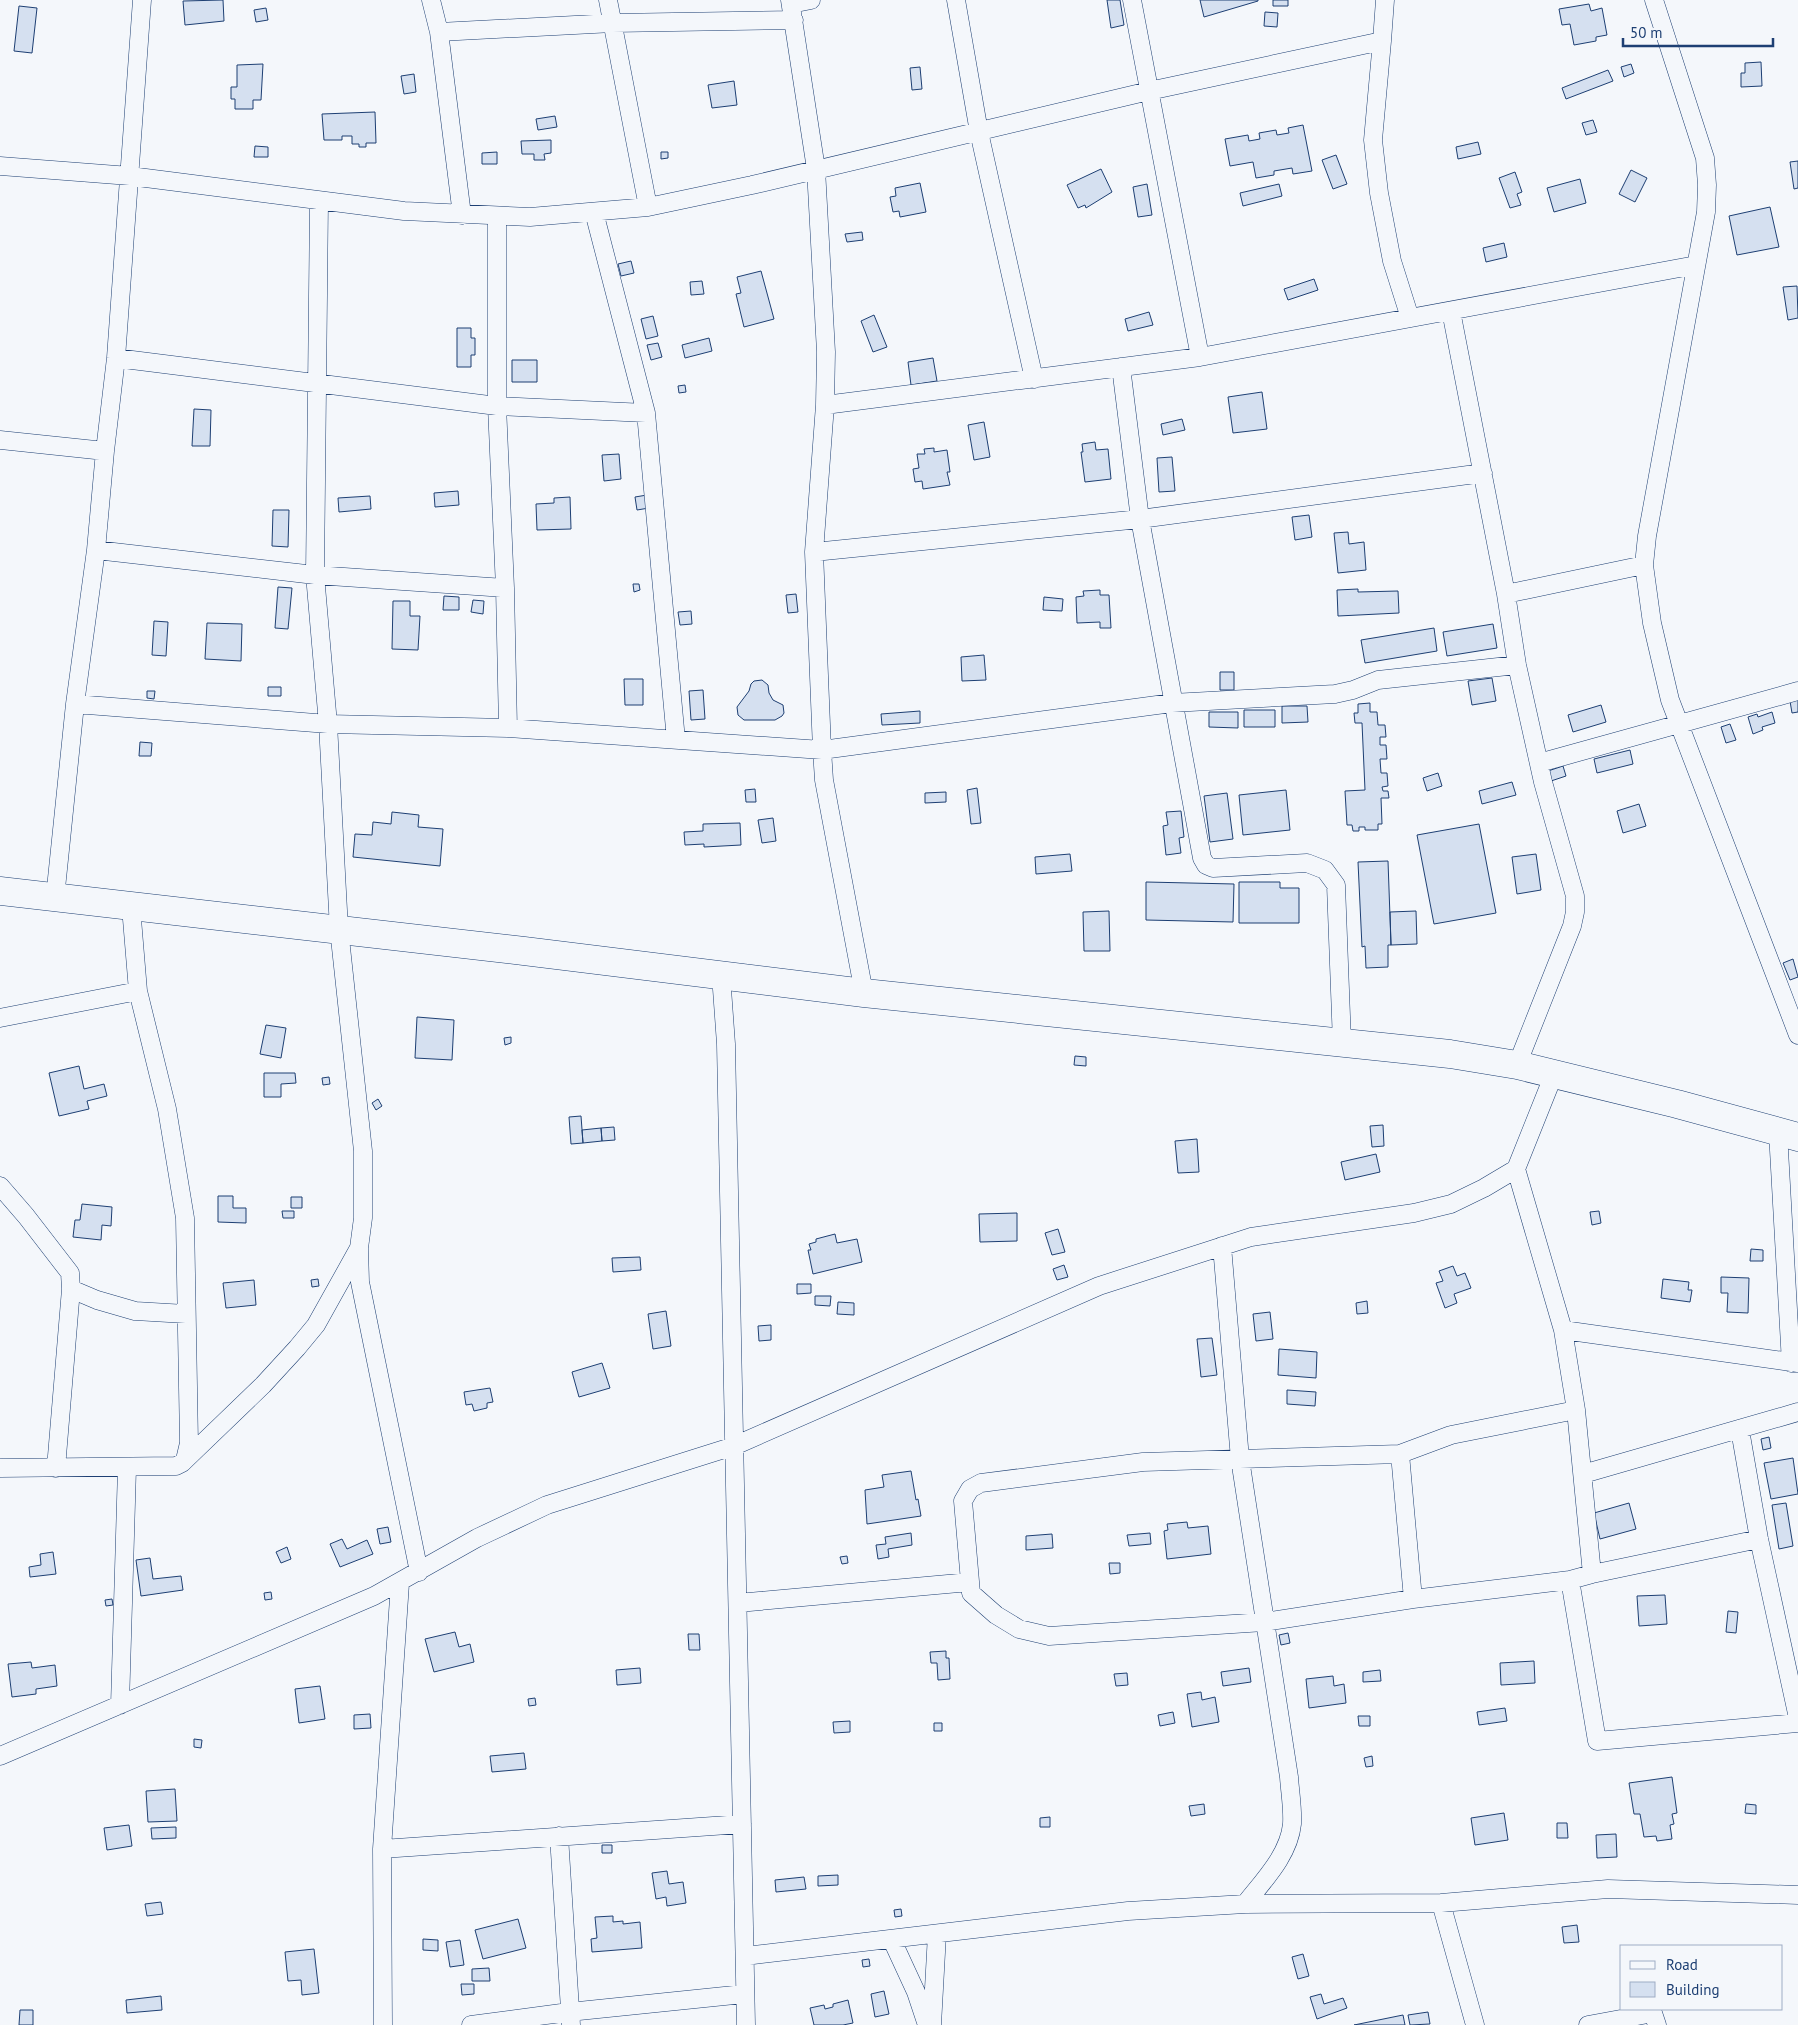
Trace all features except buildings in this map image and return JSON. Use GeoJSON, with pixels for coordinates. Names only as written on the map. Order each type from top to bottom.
{"type":"FeatureCollection","features":[{"type":"Feature","properties":{"kind":"main road"},"geometry":{"type":"LineString","coordinates":[[0,891],[339,929],[864,993],[1450,1054],[1517,1065],[1788,1135]]}},
{"type":"Feature","properties":{"kind":"street"},"geometry":{"type":"LineString","coordinates":[[55,898],[75,704],[96,550],[116,358],[142,0]]}},
{"type":"Feature","properties":{"kind":"street"},"geometry":{"type":"LineString","coordinates":[[431,0],[439,32],[462,214]]}},
{"type":"Feature","properties":{"kind":"street"},"geometry":{"type":"LineString","coordinates":[[608,0],[648,207]]}},
{"type":"Feature","properties":{"kind":"street"},"geometry":{"type":"LineString","coordinates":[[439,32],[613,23],[792,8],[811,0]]}},
{"type":"Feature","properties":{"kind":"street"},"geometry":{"type":"LineString","coordinates":[[956,0],[979,132],[1034,379]]}},
{"type":"Feature","properties":{"kind":"street"},"geometry":{"type":"LineString","coordinates":[[1132,0],[1200,357]]}},
{"type":"Feature","properties":{"kind":"street"},"geometry":{"type":"LineString","coordinates":[[1385,0],[1373,140],[1379,193],[1392,260],[1410,318]]}},
{"type":"Feature","properties":{"kind":"street"},"geometry":{"type":"LineString","coordinates":[[1654,0],[1705,158],[1707,185],[1706,212],[1647,536],[1644,565],[1655,633],[1670,700],[1798,1035]]}},
{"type":"Feature","properties":{"kind":"street"},"geometry":{"type":"LineString","coordinates":[[792,8],[816,169],[826,352],[825,404],[814,552],[824,780],[864,993]]}},
{"type":"Feature","properties":{"kind":"street"},"geometry":{"type":"LineString","coordinates":[[0,166],[130,176],[319,202],[404,211],[530,217],[594,212],[648,207],[979,132],[1149,91],[1382,41]]}},
{"type":"Feature","properties":{"kind":"street"},"geometry":{"type":"LineString","coordinates":[[319,202],[315,575],[328,724],[339,929],[364,1151],[363,1218],[358,1248],[360,1282],[419,1572]]}},
{"type":"Feature","properties":{"kind":"street"},"geometry":{"type":"LineString","coordinates":[[594,212],[646,413],[676,740]]}},
{"type":"Feature","properties":{"kind":"street"},"geometry":{"type":"LineString","coordinates":[[497,216],[497,406],[505,588],[508,728]]}},
{"type":"Feature","properties":{"kind":"street"},"geometry":{"type":"LineString","coordinates":[[825,404],[1200,357],[1696,266]]}},
{"type":"Feature","properties":{"kind":"street"},"geometry":{"type":"LineString","coordinates":[[1450,311],[1506,594],[1517,665],[1539,763],[1575,896],[1575,912],[1572,926],[1517,1065]]}},
{"type":"Feature","properties":{"kind":"street"},"geometry":{"type":"LineString","coordinates":[[116,358],[497,406],[646,413]]}},
{"type":"Feature","properties":{"kind":"street"},"geometry":{"type":"LineString","coordinates":[[1121,367],[1140,519],[1172,703],[1202,858],[1206,865],[1213,868],[1307,863],[1325,870],[1336,885],[1342,1043]]}},
{"type":"Feature","properties":{"kind":"street"},"geometry":{"type":"LineString","coordinates":[[0,440],[105,451]]}},
{"type":"Feature","properties":{"kind":"street"},"geometry":{"type":"LineString","coordinates":[[814,552],[1140,519],[1483,473]]}},
{"type":"Feature","properties":{"kind":"street"},"geometry":{"type":"LineString","coordinates":[[96,550],[315,575],[505,588]]}},
{"type":"Feature","properties":{"kind":"street"},"geometry":{"type":"LineString","coordinates":[[1506,594],[1644,565]]}},
{"type":"Feature","properties":{"kind":"street"},"geometry":{"type":"LineString","coordinates":[[75,704],[328,724],[508,728],[822,750],[1172,703],[1335,694],[1353,690],[1378,680],[1517,665]]}},
{"type":"Feature","properties":{"kind":"street"},"geometry":{"type":"LineString","coordinates":[[1539,763],[1798,691]]}},
{"type":"Feature","properties":{"kind":"street"},"geometry":{"type":"LineString","coordinates":[[131,907],[138,991],[167,1109],[185,1218],[188,1442],[185,1460]]}},
{"type":"Feature","properties":{"kind":"street"},"geometry":{"type":"LineString","coordinates":[[722,975],[726,1044],[746,2025]]}},
{"type":"Feature","properties":{"kind":"street"},"geometry":{"type":"LineString","coordinates":[[0,1018],[138,991]]}},
{"type":"Feature","properties":{"kind":"street"},"geometry":{"type":"LineString","coordinates":[[0,1756],[374,1596],[477,1538],[547,1505],[734,1446],[1100,1286],[1251,1237],[1414,1213],[1451,1204],[1484,1188],[1516,1169],[1554,1074]]}},
{"type":"Feature","properties":{"kind":"street"},"geometry":{"type":"LineString","coordinates":[[1563,1330],[1794,1363],[1788,1135]]}},
{"type":"Feature","properties":{"kind":"street"},"geometry":{"type":"LineString","coordinates":[[1516,1169],[1563,1330],[1576,1410],[1592,1574]]}},
{"type":"Feature","properties":{"kind":"street"},"geometry":{"type":"LineString","coordinates":[[0,1186],[26,1216],[70,1274],[71,1289],[56,1468]]}},
{"type":"Feature","properties":{"kind":"street"},"geometry":{"type":"LineString","coordinates":[[1222,1246],[1240,1459],[1289,1777],[1292,1825],[1285,1848],[1278,1861],[1245,1904]]}},
{"type":"Feature","properties":{"kind":"street"},"geometry":{"type":"LineString","coordinates":[[0,1468],[176,1466],[185,1460],[263,1385],[302,1342],[316,1325],[358,1248]]}},
{"type":"Feature","properties":{"kind":"street"},"geometry":{"type":"LineString","coordinates":[[71,1289],[97,1300],[135,1311],[186,1314]]}},
{"type":"Feature","properties":{"kind":"street"},"geometry":{"type":"LineString","coordinates":[[1576,1410],[1451,1435],[1400,1454],[1143,1462],[981,1482],[970,1489],[963,1501],[971,1593],[996,1614],[1019,1629],[1049,1636],[1264,1622],[1413,1599],[1570,1580],[1759,1539]]}},
{"type":"Feature","properties":{"kind":"street"},"geometry":{"type":"LineString","coordinates":[[1583,1474],[1798,1412]]}},
{"type":"Feature","properties":{"kind":"street"},"geometry":{"type":"LineString","coordinates":[[1740,1430],[1759,1539],[1798,1718]]}},
{"type":"Feature","properties":{"kind":"street"},"geometry":{"type":"LineString","coordinates":[[1400,1454],[1413,1599]]}},
{"type":"Feature","properties":{"kind":"street"},"geometry":{"type":"LineString","coordinates":[[120,1705],[127,1468]]}},
{"type":"Feature","properties":{"kind":"street"},"geometry":{"type":"LineString","coordinates":[[1570,1580],[1597,1741],[1798,1723]]}},
{"type":"Feature","properties":{"kind":"street"},"geometry":{"type":"LineString","coordinates":[[738,1603],[970,1582]]}},
{"type":"Feature","properties":{"kind":"street"},"geometry":{"type":"LineString","coordinates":[[383,2025],[382,1849],[400,1583]]}},
{"type":"Feature","properties":{"kind":"street"},"geometry":{"type":"LineString","coordinates":[[382,1849],[742,1824]]}},
{"type":"Feature","properties":{"kind":"street"},"geometry":{"type":"LineString","coordinates":[[560,1836],[570,2019]]}},
{"type":"Feature","properties":{"kind":"street"},"geometry":{"type":"LineString","coordinates":[[745,1956],[1128,1911],[1245,1904],[1441,1903],[1608,1889],[1798,1895]]}},
{"type":"Feature","properties":{"kind":"street"},"geometry":{"type":"LineString","coordinates":[[1441,1903],[1475,2025]]}},
{"type":"Feature","properties":{"kind":"street"},"geometry":{"type":"LineString","coordinates":[[932,2025],[937,1934]]}},
{"type":"Feature","properties":{"kind":"street"},"geometry":{"type":"LineString","coordinates":[[892,1940],[916,1992],[927,2025]]}},
{"type":"Feature","properties":{"kind":"street"},"geometry":{"type":"LineString","coordinates":[[471,2025],[570,2019],[744,1994]]}},
{"type":"Feature","properties":{"kind":"street"},"geometry":{"type":"LineString","coordinates":[[1588,2025],[1654,2013],[1658,2025]]}}]}
